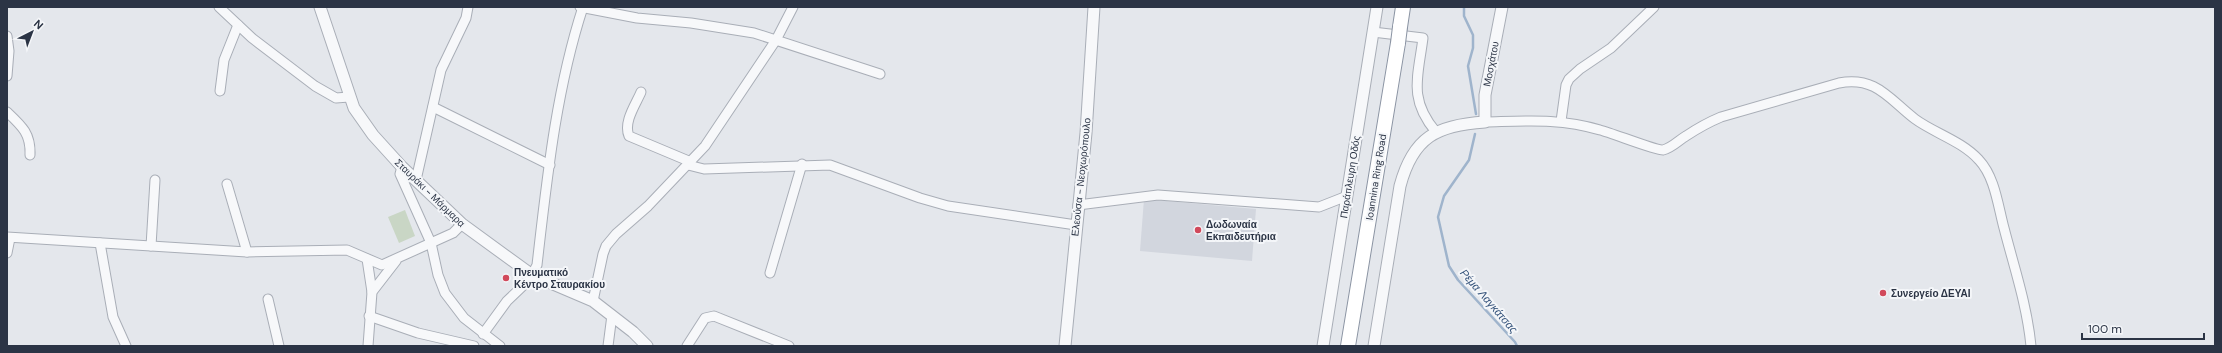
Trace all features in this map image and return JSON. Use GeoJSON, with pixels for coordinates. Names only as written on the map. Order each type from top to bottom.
{"type":"FeatureCollection","features":[{"type":"Feature","properties":{"kind":"highway","name":"Ioannina Ring Road"},"geometry":{"type":"LineString","coordinates":[[1348,346],[1404,7]]}},
{"type":"Feature","properties":{"kind":"street"},"geometry":{"type":"LineString","coordinates":[[219,7],[263,47],[324,92],[336,98],[349,97]]}},
{"type":"Feature","properties":{"kind":"street","name":"Σταυράκι - Μάρμαρα"},"geometry":{"type":"LineString","coordinates":[[320,7],[349,97],[365,124],[402,167],[462,224],[532,275],[593,301],[648,346]]}},
{"type":"Feature","properties":{"kind":"street"},"geometry":{"type":"LineString","coordinates":[[416,180],[441,70],[466,18],[468,7]]}},
{"type":"Feature","properties":{"kind":"street"},"geometry":{"type":"LineString","coordinates":[[483,346],[486,336],[507,301],[532,275],[537,264],[550,165],[565,76],[582,7],[637,18],[691,23],[744,31],[880,74]]}},
{"type":"Feature","properties":{"kind":"street"},"geometry":{"type":"LineString","coordinates":[[593,301],[603,254],[611,239],[690,164],[714,134],[776,40],[793,7]]}},
{"type":"Feature","properties":{"kind":"street","name":"Ελεούσα - Νεοχωρόπουλο"},"geometry":{"type":"LineString","coordinates":[[1065,346],[1086,133],[1094,7]]}},
{"type":"Feature","properties":{"kind":"street","name":"Παράπλευρη Οδός"},"geometry":{"type":"LineString","coordinates":[[1323,346],[1377,7]]}},
{"type":"Feature","properties":{"kind":"street","name":"Μοσχάτου"},"geometry":{"type":"LineString","coordinates":[[1486,122],[1485,95],[1502,7]]}},
{"type":"Feature","properties":{"kind":"street"},"geometry":{"type":"LineString","coordinates":[[1561,121],[1566,85],[1572,76],[1611,48],[1654,7]]}},
{"type":"Feature","properties":{"kind":"street"},"geometry":{"type":"LineString","coordinates":[[220,91],[224,60],[238,25]]}},
{"type":"Feature","properties":{"kind":"street"},"geometry":{"type":"LineString","coordinates":[[1373,32],[1423,38],[1417,96],[1422,113],[1436,132]]}},
{"type":"Feature","properties":{"kind":"street"},"geometry":{"type":"LineString","coordinates":[[7,36],[9,51],[7,76]]}},
{"type":"Feature","properties":{"kind":"street"},"geometry":{"type":"LineString","coordinates":[[1374,346],[1403,176],[1416,148],[1436,132],[1456,126],[1486,122],[1561,121],[1618,134],[1656,150],[1662,150],[1668,148],[1711,121],[1834,84],[1856,81],[1876,87],[1890,96],[1914,118],[1972,154],[1981,162],[1988,175],[1999,206],[2026,307],[2031,346]]}},
{"type":"Feature","properties":{"kind":"street"},"geometry":{"type":"LineString","coordinates":[[641,92],[626,130],[629,136],[704,169],[802,164],[830,165],[920,198],[948,206],[1076,225]]}},
{"type":"Feature","properties":{"kind":"street"},"geometry":{"type":"LineString","coordinates":[[433,107],[550,165]]}},
{"type":"Feature","properties":{"kind":"street"},"geometry":{"type":"LineString","coordinates":[[7,112],[25,130],[29,139],[30,155]]}},
{"type":"Feature","properties":{"kind":"street"},"geometry":{"type":"LineString","coordinates":[[770,274],[802,164]]}},
{"type":"Feature","properties":{"kind":"street"},"geometry":{"type":"LineString","coordinates":[[402,167],[400,174],[431,243],[438,275],[445,293],[464,318],[500,346]]}},
{"type":"Feature","properties":{"kind":"street"},"geometry":{"type":"LineString","coordinates":[[151,246],[155,180]]}},
{"type":"Feature","properties":{"kind":"street"},"geometry":{"type":"LineString","coordinates":[[227,184],[248,252]]}},
{"type":"Feature","properties":{"kind":"street"},"geometry":{"type":"LineString","coordinates":[[1078,205],[1158,194],[1319,207],[1347,196]]}},
{"type":"Feature","properties":{"kind":"street"},"geometry":{"type":"LineString","coordinates":[[7,253],[8,237],[151,246],[187,250],[248,252],[346,250],[353,251],[382,265],[397,260],[453,233],[462,224]]}},
{"type":"Feature","properties":{"kind":"street"},"geometry":{"type":"LineString","coordinates":[[100,243],[111,311],[117,330],[126,346]]}},
{"type":"Feature","properties":{"kind":"street"},"geometry":{"type":"LineString","coordinates":[[367,258],[372,292],[369,316],[368,346]]}},
{"type":"Feature","properties":{"kind":"street"},"geometry":{"type":"LineString","coordinates":[[372,292],[397,260]]}},
{"type":"Feature","properties":{"kind":"street"},"geometry":{"type":"LineString","coordinates":[[268,299],[279,346]]}},
{"type":"Feature","properties":{"kind":"street"},"geometry":{"type":"LineString","coordinates":[[608,346],[612,315]]}},
{"type":"Feature","properties":{"kind":"street"},"geometry":{"type":"LineString","coordinates":[[369,316],[418,333],[474,346]]}},
{"type":"Feature","properties":{"kind":"street"},"geometry":{"type":"LineString","coordinates":[[687,346],[705,318],[714,316],[789,346]]}},
{"type":"Feature","properties":{"kind":"shaded area","name":"Δωδωναία Εκπαιδευτήρια"},"geometry":{"type":"Polygon","coordinates":[[[1144,199],[1256,209],[1252,261],[1140,251],[1144,199]]]}},
{"type":"Feature","properties":{"kind":"green space"},"geometry":{"type":"Polygon","coordinates":[[[405,210],[415,236],[399,243],[388,217],[405,210]]]}},
{"type":"Feature","properties":{"kind":"waterway","name":"Ρέμα Λαγκάτσας"},"geometry":{"type":"LineString","coordinates":[[1464,7],[1464,16],[1473,35],[1473,48],[1468,66],[1476,114]]}},
{"type":"Feature","properties":{"kind":"waterway","name":"Ρέμα Λαγκάτσας"},"geometry":{"type":"LineString","coordinates":[[1475,134],[1469,160],[1444,196],[1438,217],[1449,266],[1458,280],[1517,346]]}},
{"type":"Feature","properties":{"kind":"place","name":"Δωδωναία Εκπαιδευτήρια"},"geometry":{"type":"Point","coordinates":[1198,230]}},
{"type":"Feature","properties":{"kind":"place","name":"Πνευματικό Κέντρο Σταυρακίου"},"geometry":{"type":"Point","coordinates":[506,278]}},
{"type":"Feature","properties":{"kind":"place","name":"Συνεργείο ΔΕΥΑΙ"},"geometry":{"type":"Point","coordinates":[1883,293]}}]}
